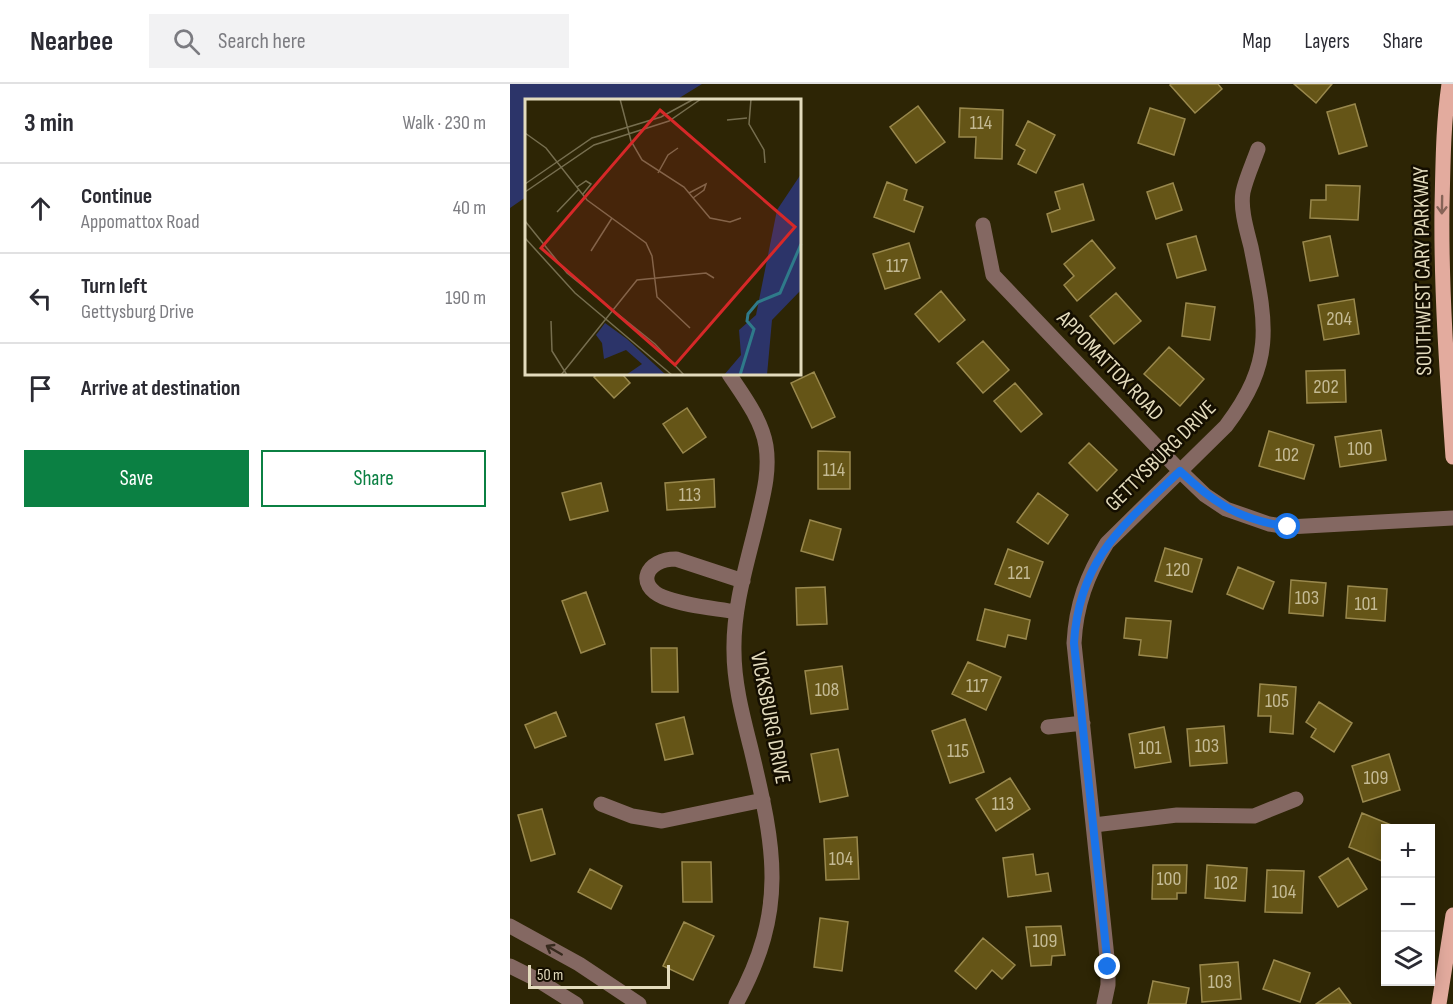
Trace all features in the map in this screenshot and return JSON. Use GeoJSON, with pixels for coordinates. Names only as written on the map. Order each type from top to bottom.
{"type":"FeatureCollection","features":[{"type":"Feature","properties":{"kind":"main road","name":"SOUTHWEST CARY PARKWAY"},"geometry":{"type":"LineString","coordinates":[[1449,84],[1443,148],[1443,327],[1453,457]]}},
{"type":"Feature","properties":{"kind":"main road"},"geometry":{"type":"LineString","coordinates":[[1439,1004],[1453,915]]}},
{"type":"Feature","properties":{"kind":"street","name":"GETTYSBURG DRIVE"},"geometry":{"type":"LineString","coordinates":[[1104,1004],[1108,985],[1108,967],[1074,643],[1077,609],[1094,564],[1107,543],[1226,426],[1243,405],[1262,358],[1263,312],[1246,223],[1243,194],[1258,149]]}},
{"type":"Feature","properties":{"kind":"street","name":"APPOMATTOX ROAD"},"geometry":{"type":"LineString","coordinates":[[983,225],[993,275],[1180,471],[1205,495],[1226,509],[1269,524],[1288,527],[1453,518]]}},
{"type":"Feature","properties":{"kind":"street","name":"VICKSBURG DRIVE"},"geometry":{"type":"LineString","coordinates":[[730,375],[746,399],[766,444],[767,482],[736,612],[734,650],[737,685],[763,800],[773,874],[771,905],[765,935],[749,980],[736,1004]]}},
{"type":"Feature","properties":{"kind":"street"},"geometry":{"type":"LineString","coordinates":[[736,612],[662,597],[649,586],[647,575],[649,568],[656,562],[676,559],[743,581]]}},
{"type":"Feature","properties":{"kind":"street"},"geometry":{"type":"LineString","coordinates":[[1048,727],[1083,723]]}},
{"type":"Feature","properties":{"kind":"street"},"geometry":{"type":"LineString","coordinates":[[1094,825],[1177,814],[1254,816],[1296,799]]}},
{"type":"Feature","properties":{"kind":"street"},"geometry":{"type":"LineString","coordinates":[[601,804],[632,816],[662,821],[763,800]]}},
{"type":"Feature","properties":{"kind":"street"},"geometry":{"type":"LineString","coordinates":[[510,926],[570,959],[639,1004]]}},
{"type":"Feature","properties":{"kind":"street"},"geometry":{"type":"LineString","coordinates":[[510,966],[576,1004]]}},
{"type":"Feature","properties":{"kind":"shaded area"},"geometry":{"type":"Polygon","coordinates":[[[510,84],[702,84],[678,99],[525,99],[525,198],[510,208],[510,84]]]}},
{"type":"Feature","properties":{"kind":"building"},"geometry":{"type":"Polygon","coordinates":[[[1171,84],[1218,84],[1222,89],[1195,113],[1171,84]]]}},
{"type":"Feature","properties":{"kind":"building"},"geometry":{"type":"Polygon","coordinates":[[[1294,84],[1332,84],[1316,103],[1294,84]]]}},
{"type":"Feature","properties":{"kind":"building"},"geometry":{"type":"Polygon","coordinates":[[[1355,104],[1367,146],[1339,154],[1327,112],[1355,104]]]}},
{"type":"Feature","properties":{"kind":"building"},"geometry":{"type":"Polygon","coordinates":[[[918,106],[945,142],[916,163],[890,127],[918,106]]]}},
{"type":"Feature","properties":{"kind":"building"},"geometry":{"type":"Polygon","coordinates":[[[960,108],[1003,110],[1002,159],[975,158],[976,137],[959,137],[960,108]]]}},
{"type":"Feature","properties":{"kind":"building"},"geometry":{"type":"Polygon","coordinates":[[[1150,108],[1185,119],[1174,155],[1138,143],[1150,108]]]}},
{"type":"Feature","properties":{"kind":"building"},"geometry":{"type":"Polygon","coordinates":[[[1028,121],[1055,135],[1036,173],[1018,164],[1025,150],[1016,145],[1028,121]]]}},
{"type":"Feature","properties":{"kind":"building"},"geometry":{"type":"Polygon","coordinates":[[[887,182],[907,190],[904,200],[923,207],[914,232],[874,217],[887,182]]]}},
{"type":"Feature","properties":{"kind":"building"},"geometry":{"type":"Polygon","coordinates":[[[1173,183],[1182,210],[1156,219],[1147,192],[1173,183]]]}},
{"type":"Feature","properties":{"kind":"building"},"geometry":{"type":"Polygon","coordinates":[[[1083,184],[1094,220],[1052,232],[1047,214],[1060,209],[1055,192],[1083,184]]]}},
{"type":"Feature","properties":{"kind":"building"},"geometry":{"type":"Polygon","coordinates":[[[1326,185],[1360,186],[1358,220],[1310,218],[1311,200],[1326,200],[1326,185]]]}},
{"type":"Feature","properties":{"kind":"building"},"geometry":{"type":"Polygon","coordinates":[[[1196,236],[1206,270],[1177,278],[1167,244],[1196,236]]]}},
{"type":"Feature","properties":{"kind":"building"},"geometry":{"type":"Polygon","coordinates":[[[1330,236],[1338,276],[1310,281],[1303,242],[1330,236]]]}},
{"type":"Feature","properties":{"kind":"building"},"geometry":{"type":"Polygon","coordinates":[[[1092,240],[1115,268],[1077,301],[1064,285],[1074,276],[1064,264],[1092,240]]]}},
{"type":"Feature","properties":{"kind":"building"},"geometry":{"type":"Polygon","coordinates":[[[909,243],[920,278],[885,289],[873,254],[909,243]]]}},
{"type":"Feature","properties":{"kind":"building"},"geometry":{"type":"Polygon","coordinates":[[[941,291],[965,320],[939,342],[915,314],[941,291]]]}},
{"type":"Feature","properties":{"kind":"building"},"geometry":{"type":"Polygon","coordinates":[[[1116,293],[1141,321],[1114,344],[1090,316],[1116,293]]]}},
{"type":"Feature","properties":{"kind":"building"},"geometry":{"type":"Polygon","coordinates":[[[1354,299],[1359,334],[1324,340],[1318,305],[1354,299]]]}},
{"type":"Feature","properties":{"kind":"building"},"geometry":{"type":"Polygon","coordinates":[[[1186,303],[1215,307],[1210,340],[1182,336],[1186,303]]]}},
{"type":"Feature","properties":{"kind":"building"},"geometry":{"type":"Polygon","coordinates":[[[983,341],[1009,370],[983,393],[957,363],[983,341]]]}},
{"type":"Feature","properties":{"kind":"building"},"geometry":{"type":"Polygon","coordinates":[[[1169,347],[1204,379],[1180,406],[1144,374],[1169,347]]]}},
{"type":"Feature","properties":{"kind":"building"},"geometry":{"type":"Polygon","coordinates":[[[1345,370],[1346,402],[1307,403],[1306,371],[1345,370]]]}},
{"type":"Feature","properties":{"kind":"building"},"geometry":{"type":"Polygon","coordinates":[[[814,372],[835,417],[812,428],[791,383],[814,372]]]}},
{"type":"Feature","properties":{"kind":"building"},"geometry":{"type":"Polygon","coordinates":[[[596,375],[623,375],[630,383],[614,398],[594,377],[596,375]]]}},
{"type":"Feature","properties":{"kind":"building"},"geometry":{"type":"Polygon","coordinates":[[[1015,383],[1042,414],[1021,432],[994,401],[1015,383]]]}},
{"type":"Feature","properties":{"kind":"building"},"geometry":{"type":"Polygon","coordinates":[[[687,408],[706,437],[683,453],[663,424],[687,408]]]}},
{"type":"Feature","properties":{"kind":"building"},"geometry":{"type":"Polygon","coordinates":[[[1381,430],[1386,460],[1340,467],[1335,437],[1381,430]]]}},
{"type":"Feature","properties":{"kind":"building"},"geometry":{"type":"Polygon","coordinates":[[[1269,431],[1314,445],[1304,479],[1259,466],[1269,431]]]}},
{"type":"Feature","properties":{"kind":"building"},"geometry":{"type":"Polygon","coordinates":[[[1089,443],[1117,470],[1097,491],[1069,463],[1089,443]]]}},
{"type":"Feature","properties":{"kind":"building"},"geometry":{"type":"Polygon","coordinates":[[[818,451],[850,452],[850,489],[818,489],[818,451]]]}},
{"type":"Feature","properties":{"kind":"building"},"geometry":{"type":"Polygon","coordinates":[[[714,479],[715,507],[667,510],[665,483],[714,479]]]}},
{"type":"Feature","properties":{"kind":"building"},"geometry":{"type":"Polygon","coordinates":[[[601,483],[608,511],[570,520],[562,493],[601,483]]]}},
{"type":"Feature","properties":{"kind":"building"},"geometry":{"type":"Polygon","coordinates":[[[1038,493],[1068,515],[1048,544],[1017,522],[1038,493]]]}},
{"type":"Feature","properties":{"kind":"building"},"geometry":{"type":"Polygon","coordinates":[[[810,520],[841,529],[833,560],[801,551],[810,520]]]}},
{"type":"Feature","properties":{"kind":"building"},"geometry":{"type":"Polygon","coordinates":[[[1165,548],[1202,559],[1192,592],[1155,581],[1165,548]]]}},
{"type":"Feature","properties":{"kind":"building"},"geometry":{"type":"Polygon","coordinates":[[[1008,549],[1043,562],[1030,597],[995,584],[1008,549]]]}},
{"type":"Feature","properties":{"kind":"building"},"geometry":{"type":"Polygon","coordinates":[[[1238,567],[1274,582],[1263,609],[1227,594],[1238,567]]]}},
{"type":"Feature","properties":{"kind":"building"},"geometry":{"type":"Polygon","coordinates":[[[1291,580],[1326,583],[1323,616],[1289,613],[1291,580]]]}},
{"type":"Feature","properties":{"kind":"building"},"geometry":{"type":"Polygon","coordinates":[[[1348,586],[1387,589],[1385,621],[1346,618],[1348,586]]]}},
{"type":"Feature","properties":{"kind":"building"},"geometry":{"type":"Polygon","coordinates":[[[825,587],[827,624],[797,625],[796,588],[825,587]]]}},
{"type":"Feature","properties":{"kind":"building"},"geometry":{"type":"Polygon","coordinates":[[[586,592],[605,644],[581,653],[562,601],[586,592]]]}},
{"type":"Feature","properties":{"kind":"building"},"geometry":{"type":"Polygon","coordinates":[[[985,609],[1030,620],[1026,639],[1008,635],[1005,647],[977,640],[985,609]]]}},
{"type":"Feature","properties":{"kind":"building"},"geometry":{"type":"Polygon","coordinates":[[[1126,618],[1171,621],[1167,658],[1139,655],[1141,640],[1124,638],[1126,618]]]}},
{"type":"Feature","properties":{"kind":"building"},"geometry":{"type":"Polygon","coordinates":[[[651,648],[677,648],[678,692],[652,692],[651,648]]]}},
{"type":"Feature","properties":{"kind":"building"},"geometry":{"type":"Polygon","coordinates":[[[968,662],[1001,677],[986,710],[952,694],[968,662]]]}},
{"type":"Feature","properties":{"kind":"building"},"geometry":{"type":"Polygon","coordinates":[[[842,666],[848,709],[811,714],[805,671],[842,666]]]}},
{"type":"Feature","properties":{"kind":"building"},"geometry":{"type":"Polygon","coordinates":[[[1260,684],[1296,687],[1293,734],[1270,732],[1271,716],[1258,716],[1260,684]]]}},
{"type":"Feature","properties":{"kind":"building"},"geometry":{"type":"Polygon","coordinates":[[[1319,702],[1352,723],[1334,752],[1311,737],[1316,729],[1306,722],[1319,702]]]}},
{"type":"Feature","properties":{"kind":"building"},"geometry":{"type":"Polygon","coordinates":[[[556,712],[566,736],[535,748],[525,725],[556,712]]]}},
{"type":"Feature","properties":{"kind":"building"},"geometry":{"type":"Polygon","coordinates":[[[684,717],[693,754],[665,760],[656,724],[684,717]]]}},
{"type":"Feature","properties":{"kind":"building"},"geometry":{"type":"Polygon","coordinates":[[[965,719],[984,772],[950,783],[932,731],[965,719]]]}},
{"type":"Feature","properties":{"kind":"building"},"geometry":{"type":"Polygon","coordinates":[[[1224,726],[1227,763],[1190,766],[1187,729],[1224,726]]]}},
{"type":"Feature","properties":{"kind":"building"},"geometry":{"type":"Polygon","coordinates":[[[1164,727],[1171,762],[1135,768],[1129,734],[1164,727]]]}},
{"type":"Feature","properties":{"kind":"building"},"geometry":{"type":"Polygon","coordinates":[[[838,749],[848,796],[820,802],[811,754],[838,749]]]}},
{"type":"Feature","properties":{"kind":"building"},"geometry":{"type":"Polygon","coordinates":[[[1389,754],[1400,790],[1363,802],[1352,766],[1389,754]]]}},
{"type":"Feature","properties":{"kind":"building"},"geometry":{"type":"Polygon","coordinates":[[[1010,778],[1030,809],[996,831],[976,799],[1010,778]]]}},
{"type":"Feature","properties":{"kind":"building"},"geometry":{"type":"Polygon","coordinates":[[[542,809],[555,854],[531,861],[518,815],[542,809]]]}},
{"type":"Feature","properties":{"kind":"building"},"geometry":{"type":"Polygon","coordinates":[[[1362,813],[1389,824],[1381,824],[1381,861],[1349,847],[1362,813]]]}},
{"type":"Feature","properties":{"kind":"building"},"geometry":{"type":"Polygon","coordinates":[[[857,837],[859,879],[826,880],[824,839],[857,837]]]}},
{"type":"Feature","properties":{"kind":"building"},"geometry":{"type":"Polygon","coordinates":[[[1033,854],[1036,875],[1048,873],[1051,891],[1008,897],[1003,858],[1033,854]]]}},
{"type":"Feature","properties":{"kind":"building"},"geometry":{"type":"Polygon","coordinates":[[[1348,858],[1367,889],[1338,907],[1319,877],[1348,858]]]}},
{"type":"Feature","properties":{"kind":"building"},"geometry":{"type":"Polygon","coordinates":[[[682,862],[711,862],[712,902],[683,902],[682,862]]]}},
{"type":"Feature","properties":{"kind":"building"},"geometry":{"type":"Polygon","coordinates":[[[1153,865],[1187,865],[1186,893],[1177,893],[1177,899],[1152,899],[1153,865]]]}},
{"type":"Feature","properties":{"kind":"building"},"geometry":{"type":"Polygon","coordinates":[[[1207,865],[1247,868],[1245,901],[1205,898],[1207,865]]]}},
{"type":"Feature","properties":{"kind":"building"},"geometry":{"type":"Polygon","coordinates":[[[590,869],[622,886],[611,909],[578,892],[590,869]]]}},
{"type":"Feature","properties":{"kind":"building"},"geometry":{"type":"Polygon","coordinates":[[[1267,870],[1304,871],[1302,913],[1265,912],[1267,870]]]}},
{"type":"Feature","properties":{"kind":"building"},"geometry":{"type":"Polygon","coordinates":[[[820,918],[848,922],[842,971],[814,967],[820,918]]]}},
{"type":"Feature","properties":{"kind":"building"},"geometry":{"type":"Polygon","coordinates":[[[684,922],[714,936],[693,980],[663,966],[684,922]]]}},
{"type":"Feature","properties":{"kind":"building"},"geometry":{"type":"Polygon","coordinates":[[[1061,926],[1065,955],[1052,956],[1051,965],[1031,966],[1026,927],[1061,926]]]}},
{"type":"Feature","properties":{"kind":"building"},"geometry":{"type":"Polygon","coordinates":[[[983,938],[1015,965],[1002,979],[992,970],[976,989],[955,971],[983,938]]]}},
{"type":"Feature","properties":{"kind":"building"},"geometry":{"type":"Polygon","coordinates":[[[1274,960],[1310,973],[1300,1002],[1263,989],[1274,960]]]}},
{"type":"Feature","properties":{"kind":"building"},"geometry":{"type":"Polygon","coordinates":[[[1238,962],[1241,999],[1202,1002],[1200,965],[1238,962]]]}},
{"type":"Feature","properties":{"kind":"building"},"geometry":{"type":"Polygon","coordinates":[[[1153,981],[1189,988],[1186,1004],[1148,1004],[1153,981]]]}},
{"type":"Feature","properties":{"kind":"building"},"geometry":{"type":"Polygon","coordinates":[[[1339,988],[1351,1004],[1316,1004],[1339,988]]]}},
{"type":"Feature","properties":{"kind":"route"},"geometry":{"type":"LineString","coordinates":[[1108,967],[1074,643],[1077,609],[1084,587],[1107,543],[1180,471],[1205,495],[1226,509],[1250,519],[1288,527]]}}]}
